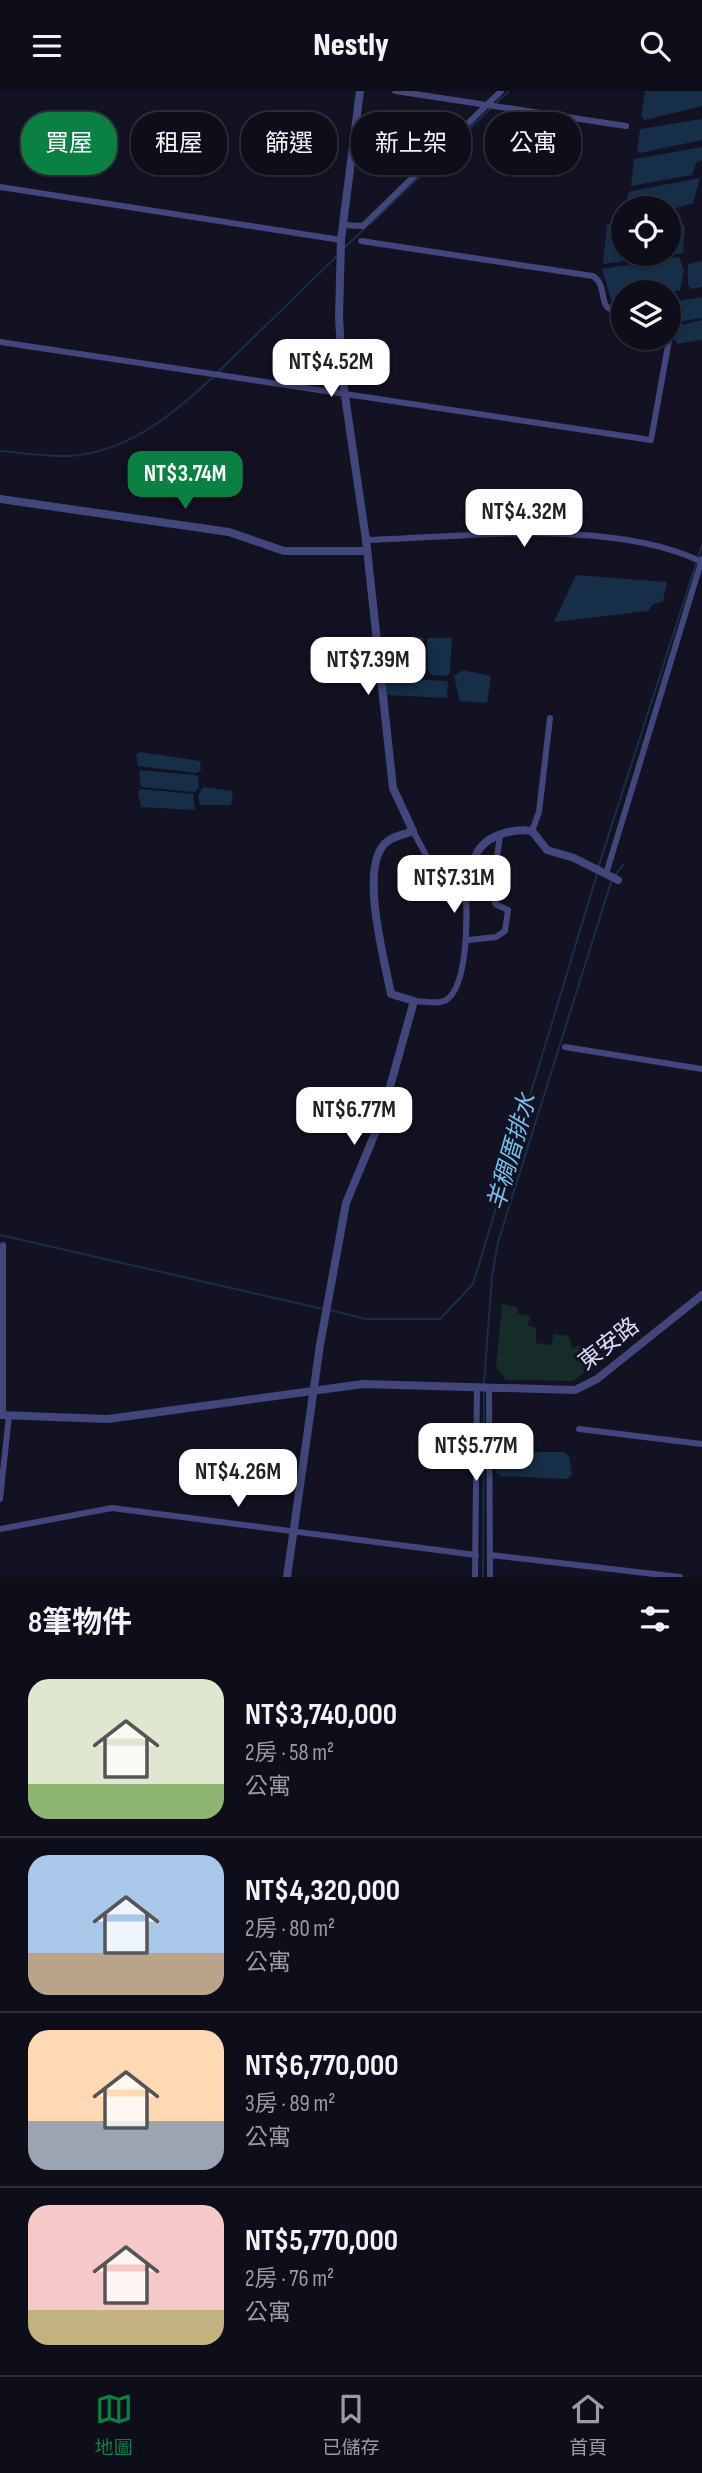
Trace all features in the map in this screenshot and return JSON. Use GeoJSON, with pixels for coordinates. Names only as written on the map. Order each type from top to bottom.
{"type":"FeatureCollection","features":[{"type":"Feature","properties":{"kind":"street"},"geometry":{"type":"LineString","coordinates":[[360,91],[342,225],[339,318],[345,394],[366,540],[393,787],[441,883],[465,890]]}},
{"type":"Feature","properties":{"kind":"street"},"geometry":{"type":"LineString","coordinates":[[395,91],[626,126]]}},
{"type":"Feature","properties":{"kind":"street"},"geometry":{"type":"LineString","coordinates":[[342,225],[363,226],[490,106],[501,91]]}},
{"type":"Feature","properties":{"kind":"street"},"geometry":{"type":"LineString","coordinates":[[0,187],[341,247]]}},
{"type":"Feature","properties":{"kind":"street"},"geometry":{"type":"LineString","coordinates":[[361,241],[593,276],[599,280],[606,307],[611,311]]}},
{"type":"Feature","properties":{"kind":"street"},"geometry":{"type":"LineString","coordinates":[[0,342],[651,440],[667,350]]}},
{"type":"Feature","properties":{"kind":"street"},"geometry":{"type":"LineString","coordinates":[[0,499],[229,532],[284,551],[366,551]]}},
{"type":"Feature","properties":{"kind":"street"},"geometry":{"type":"LineString","coordinates":[[366,540],[560,536],[637,541],[701,561],[606,874]]}},
{"type":"Feature","properties":{"kind":"street"},"geometry":{"type":"LineString","coordinates":[[532,831],[540,812],[550,718]]}},
{"type":"Feature","properties":{"kind":"street"},"geometry":{"type":"LineString","coordinates":[[413,831],[388,840],[374,863],[375,905],[391,994],[414,1001],[440,1002],[449,999],[454,991],[468,940],[465,890],[479,848],[500,835],[519,829],[532,831],[547,850],[574,858],[618,880]]}},
{"type":"Feature","properties":{"kind":"street"},"geometry":{"type":"LineString","coordinates":[[468,940],[496,937],[505,930],[509,910],[495,904],[493,888],[500,835]]}},
{"type":"Feature","properties":{"kind":"street"},"geometry":{"type":"LineString","coordinates":[[288,1577],[325,1317],[346,1203],[381,1119],[414,1001]]}},
{"type":"Feature","properties":{"kind":"street"},"geometry":{"type":"LineString","coordinates":[[565,1047],[702,1069]]}},
{"type":"Feature","properties":{"kind":"street"},"geometry":{"type":"LineString","coordinates":[[0,1499],[4,1416],[3,1245]]}},
{"type":"Feature","properties":{"kind":"street","name":"東安路"},"geometry":{"type":"LineString","coordinates":[[4,1416],[108,1419],[363,1384],[575,1390],[586,1387],[702,1295]]}},
{"type":"Feature","properties":{"kind":"street"},"geometry":{"type":"LineString","coordinates":[[475,1577],[483,1388]]}},
{"type":"Feature","properties":{"kind":"street"},"geometry":{"type":"LineString","coordinates":[[483,1388],[490,1577]]}},
{"type":"Feature","properties":{"kind":"street"},"geometry":{"type":"LineString","coordinates":[[579,1429],[702,1444]]}},
{"type":"Feature","properties":{"kind":"street"},"geometry":{"type":"LineString","coordinates":[[0,1529],[112,1508],[476,1555]]}},
{"type":"Feature","properties":{"kind":"street"},"geometry":{"type":"LineString","coordinates":[[490,1555],[680,1577]]}},
{"type":"Feature","properties":{"kind":"green space"},"geometry":{"type":"Polygon","coordinates":[[[502,1304],[518,1307],[517,1314],[530,1316],[528,1325],[536,1328],[536,1343],[551,1345],[554,1334],[569,1336],[572,1348],[579,1345],[583,1350],[608,1354],[573,1381],[506,1380],[496,1367],[502,1304]]]}},
{"type":"Feature","properties":{"kind":"water"},"geometry":{"type":"Polygon","coordinates":[[[645,91],[702,91],[702,106],[645,120],[641,116],[645,91]]]}},
{"type":"Feature","properties":{"kind":"water"},"geometry":{"type":"Polygon","coordinates":[[[702,119],[702,140],[640,153],[637,150],[640,129],[702,119]]]}},
{"type":"Feature","properties":{"kind":"water"},"geometry":{"type":"Polygon","coordinates":[[[702,147],[702,160],[696,163],[692,175],[631,186],[634,159],[702,147]]]}},
{"type":"Feature","properties":{"kind":"water"},"geometry":{"type":"Polygon","coordinates":[[[700,178],[693,203],[681,206],[681,196],[628,196],[632,191],[700,178]]]}},
{"type":"Feature","properties":{"kind":"water"},"geometry":{"type":"Polygon","coordinates":[[[681,222],[685,227],[681,253],[681,222]]]}},
{"type":"Feature","properties":{"kind":"water"},"geometry":{"type":"Polygon","coordinates":[[[607,224],[611,224],[611,263],[603,264],[607,224]]]}},
{"type":"Feature","properties":{"kind":"water"},"geometry":{"type":"Polygon","coordinates":[[[702,261],[702,287],[691,289],[688,285],[688,264],[702,261]]]}},
{"type":"Feature","properties":{"kind":"water"},"geometry":{"type":"Polygon","coordinates":[[[681,262],[684,270],[681,286],[681,280],[611,280],[611,300],[602,269],[621,266],[681,266],[681,262]]]}},
{"type":"Feature","properties":{"kind":"water"},"geometry":{"type":"Polygon","coordinates":[[[702,297],[702,318],[681,321],[681,301],[702,297]]]}},
{"type":"Feature","properties":{"kind":"water"},"geometry":{"type":"Polygon","coordinates":[[[702,320],[702,340],[681,343],[681,325],[702,320]]]}},
{"type":"Feature","properties":{"kind":"water"},"geometry":{"type":"Polygon","coordinates":[[[576,575],[667,582],[663,601],[652,605],[648,611],[554,622],[576,575]]]}},
{"type":"Feature","properties":{"kind":"water"},"geometry":{"type":"Polygon","coordinates":[[[423,637],[426,674],[401,674],[402,638],[423,637]]]}},
{"type":"Feature","properties":{"kind":"water"},"geometry":{"type":"Polygon","coordinates":[[[427,638],[452,638],[450,673],[446,676],[432,675],[428,671],[427,638]]]}},
{"type":"Feature","properties":{"kind":"water"},"geometry":{"type":"Polygon","coordinates":[[[463,670],[491,676],[487,703],[460,701],[454,676],[463,670]]]}},
{"type":"Feature","properties":{"kind":"water"},"geometry":{"type":"Polygon","coordinates":[[[385,678],[448,681],[447,698],[387,695],[385,678]]]}},
{"type":"Feature","properties":{"kind":"water"},"geometry":{"type":"Polygon","coordinates":[[[140,752],[200,761],[201,770],[197,773],[138,766],[136,755],[140,752]]]}},
{"type":"Feature","properties":{"kind":"water"},"geometry":{"type":"Polygon","coordinates":[[[139,770],[195,775],[198,777],[199,788],[194,792],[141,787],[139,770]]]}},
{"type":"Feature","properties":{"kind":"water"},"geometry":{"type":"Polygon","coordinates":[[[203,787],[233,791],[231,805],[200,805],[198,796],[203,787]]]}},
{"type":"Feature","properties":{"kind":"water"},"geometry":{"type":"Polygon","coordinates":[[[141,789],[193,794],[195,810],[141,807],[138,792],[141,789]]]}},
{"type":"Feature","properties":{"kind":"water"},"geometry":{"type":"Polygon","coordinates":[[[499,1452],[564,1452],[569,1456],[572,1474],[567,1479],[501,1476],[496,1473],[499,1452]]]}},
{"type":"Feature","properties":{"kind":"waterway"},"geometry":{"type":"LineString","coordinates":[[496,103],[509,91]]}},
{"type":"Feature","properties":{"kind":"waterway"},"geometry":{"type":"LineString","coordinates":[[370,224],[492,107]]}},
{"type":"Feature","properties":{"kind":"waterway"},"geometry":{"type":"LineString","coordinates":[[344,248],[365,228]]}},
{"type":"Feature","properties":{"kind":"waterway"},"geometry":{"type":"LineString","coordinates":[[217,373],[338,255]]}},
{"type":"Feature","properties":{"kind":"waterway"},"geometry":{"type":"LineString","coordinates":[[0,451],[70,456],[111,447],[165,418],[213,377]]}},
{"type":"Feature","properties":{"kind":"waterway","name":"羊稠厝排水"},"geometry":{"type":"LineString","coordinates":[[698,558],[702,545]]}},
{"type":"Feature","properties":{"kind":"waterway","name":"羊稠厝排水"},"geometry":{"type":"LineString","coordinates":[[598,868],[696,564]]}},
{"type":"Feature","properties":{"kind":"waterway"},"geometry":{"type":"LineString","coordinates":[[615,875],[624,864]]}},
{"type":"Feature","properties":{"kind":"waterway","name":"羊稠厝排水"},"geometry":{"type":"LineString","coordinates":[[329,1310],[366,1319],[440,1319],[473,1284],[597,874]]}},
{"type":"Feature","properties":{"kind":"waterway"},"geometry":{"type":"LineString","coordinates":[[484,1383],[492,1277],[498,1242],[612,879]]}},
{"type":"Feature","properties":{"kind":"waterway","name":"羊稠厝排水"},"geometry":{"type":"LineString","coordinates":[[0,1235],[323,1309]]}},
{"type":"Feature","properties":{"kind":"waterway"},"geometry":{"type":"LineString","coordinates":[[483,1577],[484,1389]]}}]}
